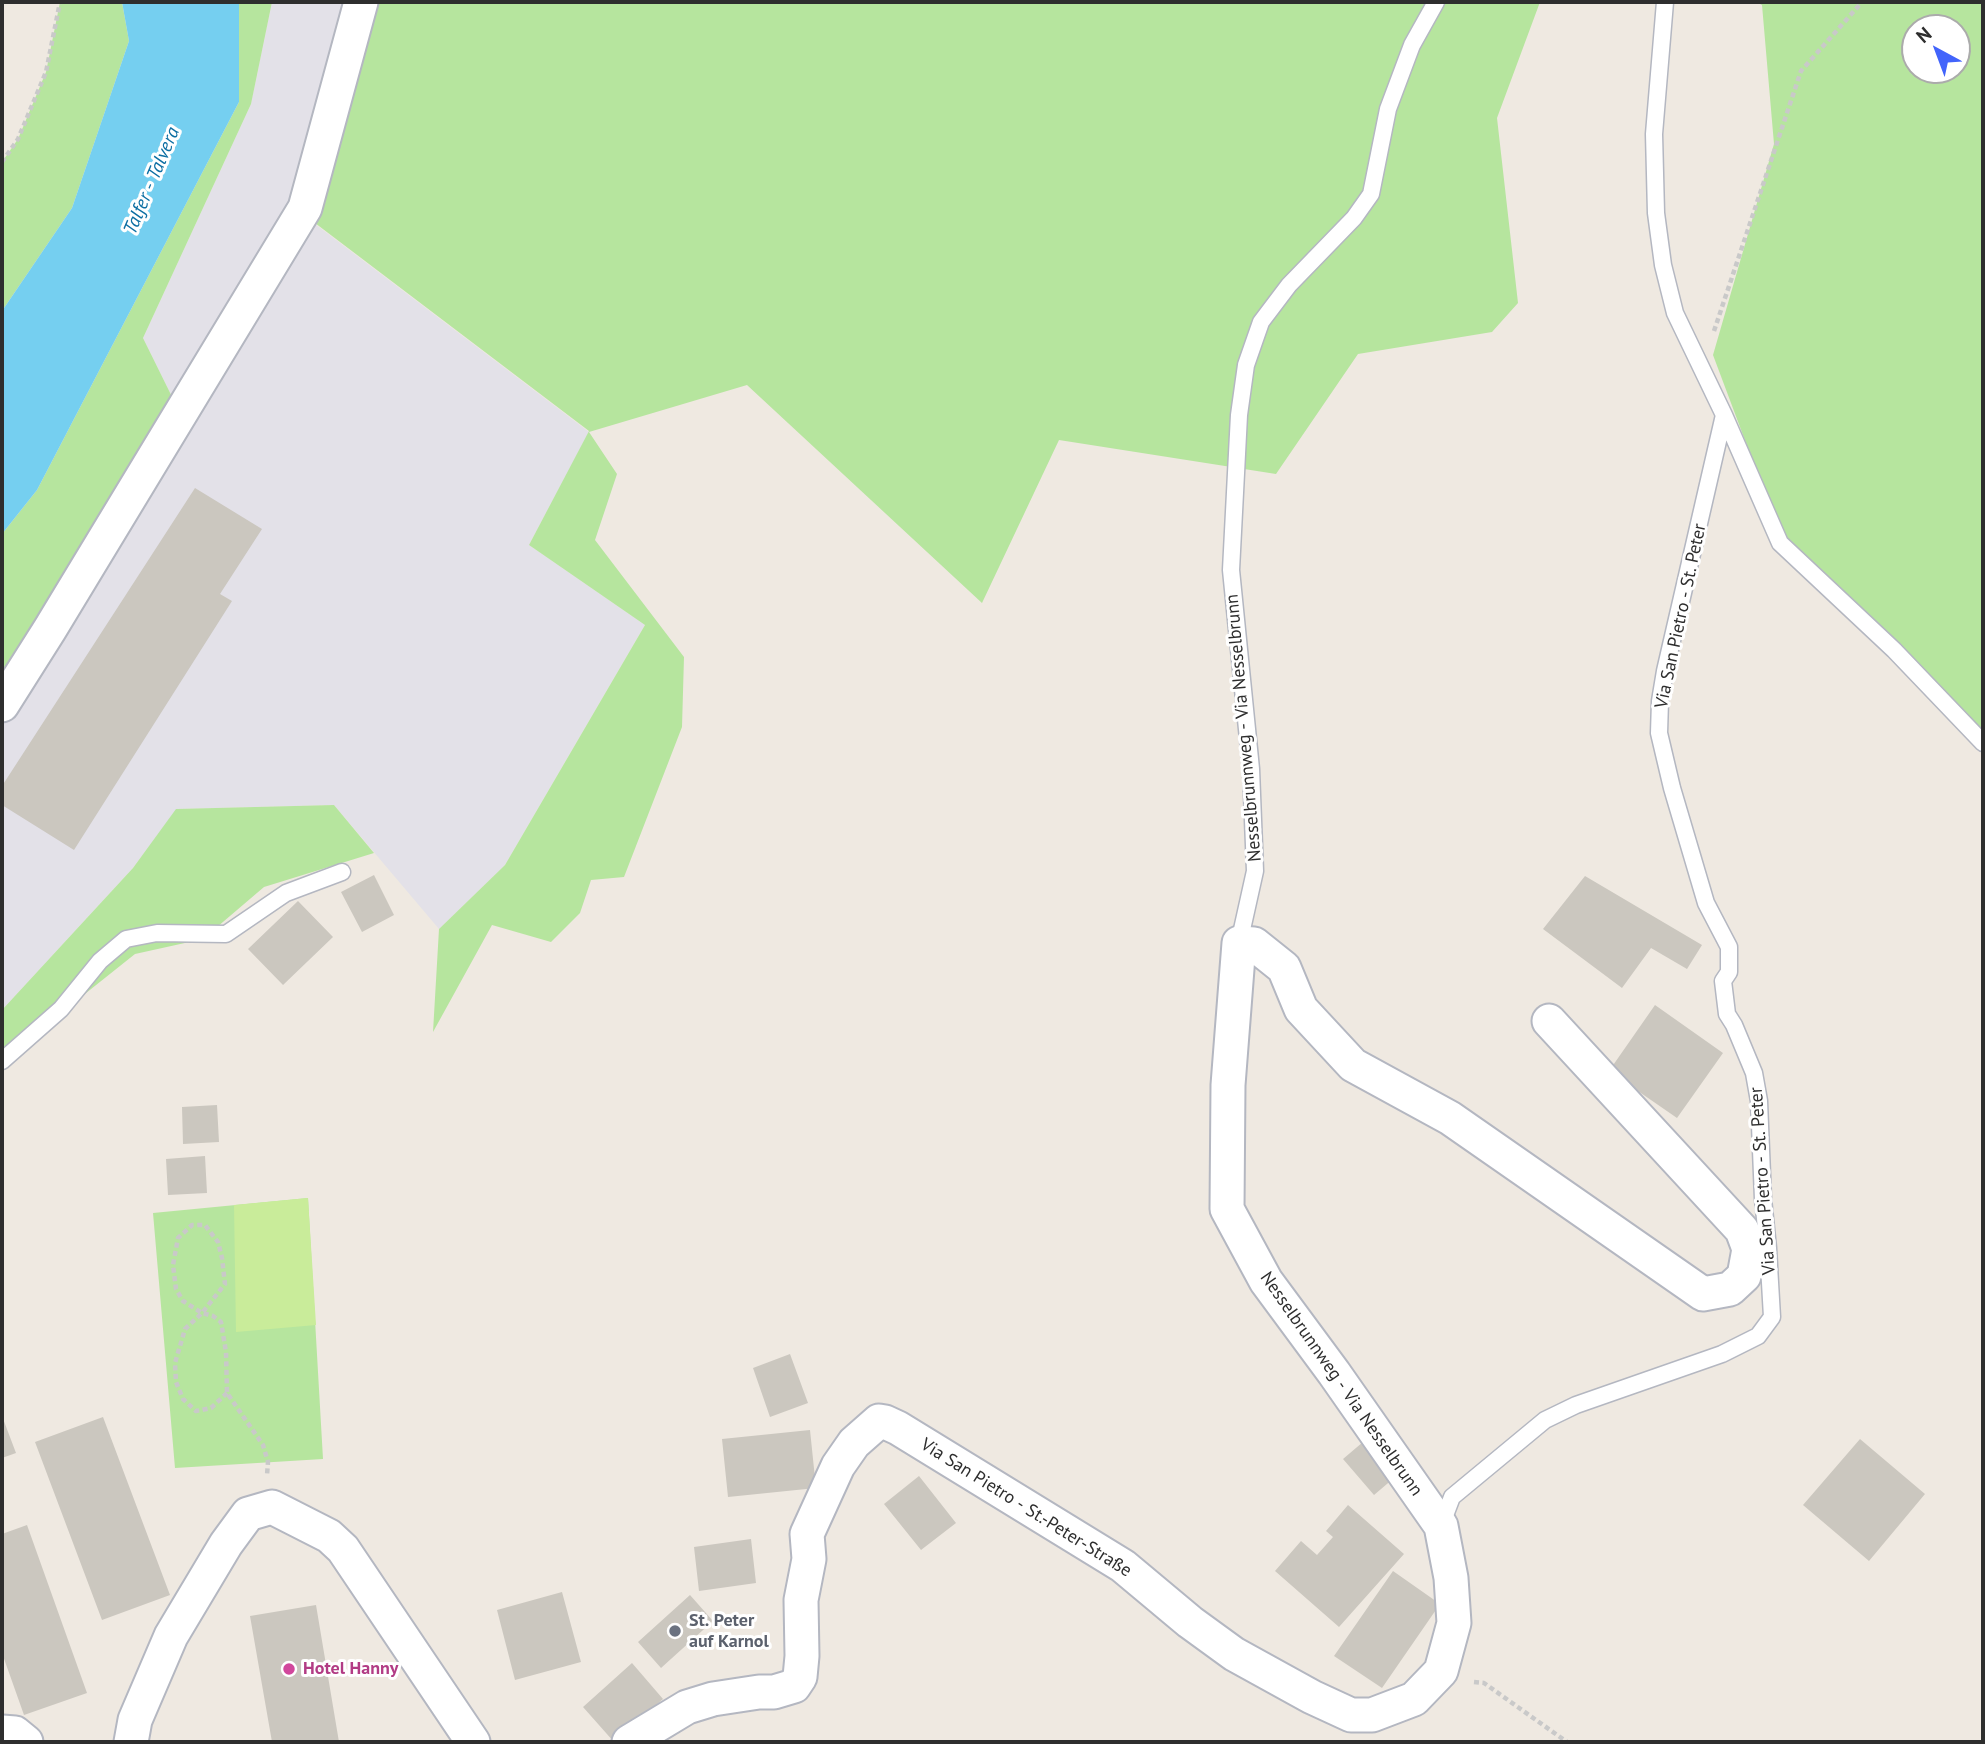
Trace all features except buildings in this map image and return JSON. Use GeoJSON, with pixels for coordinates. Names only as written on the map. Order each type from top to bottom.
{"type":"FeatureCollection","features":[{"type":"Feature","properties":{"kind":"street"},"geometry":{"type":"LineString","coordinates":[[2,705],[305,208],[362,2]]}},
{"type":"Feature","properties":{"kind":"street"},"geometry":{"type":"LineString","coordinates":[[1239,943],[1254,944],[1284,968],[1301,1009],[1353,1065],[1450,1118],[1703,1294],[1730,1289],[1744,1276],[1759,1249],[1549,1021]]}},
{"type":"Feature","properties":{"kind":"street","name":"Nesselbrunnweg - Via Nesselbrunn"},"geometry":{"type":"LineString","coordinates":[[1239,943],[1228,1084],[1227,1209],[1265,1281],[1334,1373],[1441,1526]]}},
{"type":"Feature","properties":{"kind":"street","name":"Via San Pietro - St.-Peter-Straße"},"geometry":{"type":"LineString","coordinates":[[629,1742],[687,1707],[713,1699],[774,1692],[794,1686],[800,1677],[802,1656],[801,1601],[809,1559],[807,1534],[838,1466],[854,1444],[878,1421],[898,1428],[1123,1566],[1190,1622],[1234,1654],[1351,1715],[1372,1715],[1414,1699],[1441,1671],[1454,1623],[1451,1577],[1441,1526]]}},
{"type":"Feature","properties":{"kind":"street"},"geometry":{"type":"LineString","coordinates":[[131,1742],[139,1708],[171,1636],[226,1544],[248,1514],[266,1507],[272,1507],[329,1536],[343,1549],[473,1742]]}},
{"type":"Feature","properties":{"kind":"street"},"geometry":{"type":"LineString","coordinates":[[2,1732],[15,1733],[26,1742]]}},
{"type":"Feature","properties":{"kind":"lane","name":"Nesselbrunnweg - Via Nesselbrunn"},"geometry":{"type":"LineString","coordinates":[[1239,943],[1255,871],[1251,769],[1231,570],[1239,415],[1246,365],[1261,322],[1290,285],[1354,218],[1371,194],[1388,109],[1412,45],[1436,2]]}},
{"type":"Feature","properties":{"kind":"lane"},"geometry":{"type":"LineString","coordinates":[[1665,2],[1654,134],[1656,213],[1663,265],[1675,313],[1724,415],[1780,543],[1894,650],[1983,743]]}},
{"type":"Feature","properties":{"kind":"lane","name":"Via San Pietro - St. Peter"},"geometry":{"type":"LineString","coordinates":[[1441,1526],[1452,1497],[1545,1419],[1576,1405],[1722,1354],[1758,1336],[1772,1317],[1759,1249],[1762,1199],[1759,1101],[1754,1073],[1727,1014],[1723,981],[1729,972],[1729,947],[1706,903],[1672,788],[1659,733],[1665,671],[1724,415]]}},
{"type":"Feature","properties":{"kind":"lane"},"geometry":{"type":"LineString","coordinates":[[2,1061],[61,1009],[100,961],[126,939],[157,933],[226,934],[286,893],[342,872]]}},
{"type":"Feature","properties":{"kind":"path"},"geometry":{"type":"LineString","coordinates":[[2,162],[18,139],[46,72],[60,2]]}},
{"type":"Feature","properties":{"kind":"path"},"geometry":{"type":"LineString","coordinates":[[1701,369],[1801,71],[1862,2]]}},
{"type":"Feature","properties":{"kind":"path"},"geometry":{"type":"LineString","coordinates":[[227,1392],[211,1408],[196,1411],[183,1399],[176,1382],[175,1363],[184,1329],[202,1313],[225,1284],[218,1242],[205,1225],[192,1225],[178,1238],[173,1265],[176,1289],[183,1301],[202,1313],[213,1316],[221,1322],[226,1352],[227,1392],[263,1445],[268,1462],[266,1507]]}},
{"type":"Feature","properties":{"kind":"path"},"geometry":{"type":"LineString","coordinates":[[1441,1671],[1456,1681],[1483,1683],[1567,1742]]}},
{"type":"Feature","properties":{"kind":"shaded area"},"geometry":{"type":"Polygon","coordinates":[[[272,2],[364,2],[315,224],[589,432],[529,545],[645,625],[505,865],[439,929],[334,805],[177,809],[133,868],[2,1010],[2,705],[180,413],[143,338],[251,104],[272,2]]]}},
{"type":"Feature","properties":{"kind":"green space"},"geometry":{"type":"Polygon","coordinates":[[[60,2],[122,2],[129,41],[72,208],[2,311],[2,162],[18,139],[46,72],[60,2]]]}},
{"type":"Feature","properties":{"kind":"green space"},"geometry":{"type":"Polygon","coordinates":[[[239,2],[272,2],[251,104],[143,338],[180,413],[2,705],[2,534],[37,490],[239,102],[239,2]]]}},
{"type":"Feature","properties":{"kind":"green space"},"geometry":{"type":"Polygon","coordinates":[[[364,2],[1540,2],[1497,118],[1518,303],[1492,332],[1358,354],[1276,474],[1059,440],[982,603],[747,385],[589,432],[617,474],[595,540],[684,657],[682,727],[624,877],[591,880],[580,913],[551,942],[492,925],[433,1032],[439,929],[505,865],[645,625],[529,545],[589,431],[315,223],[364,2]]]}},
{"type":"Feature","properties":{"kind":"green space"},"geometry":{"type":"Polygon","coordinates":[[[1756,2],[1983,2],[1983,735],[1785,547],[1713,355],[1774,144],[1762,5],[1756,2]]]}},
{"type":"Feature","properties":{"kind":"green space"},"geometry":{"type":"Polygon","coordinates":[[[334,805],[374,853],[264,887],[203,939],[135,954],[2,1060],[2,1010],[133,868],[176,809],[334,805]]]}},
{"type":"Feature","properties":{"kind":"green space"},"geometry":{"type":"Polygon","coordinates":[[[308,1198],[323,1459],[175,1468],[153,1213],[308,1198]]]}},
{"type":"Feature","properties":{"kind":"green space"},"geometry":{"type":"Polygon","coordinates":[[[308,1198],[316,1325],[236,1332],[234,1205],[308,1198]]]}},
{"type":"Feature","properties":{"kind":"water","name":"Talfer - Talvera"},"geometry":{"type":"Polygon","coordinates":[[[122,2],[239,2],[239,102],[37,490],[2,534],[2,311],[72,208],[129,41],[122,2]]]}},
{"type":"Feature","properties":{"kind":"place","name":"St. Peter auf Karnol"},"geometry":{"type":"Point","coordinates":[675,1631]}},
{"type":"Feature","properties":{"kind":"place","name":"Hotel Hanny"},"geometry":{"type":"Point","coordinates":[289,1669]}}]}
